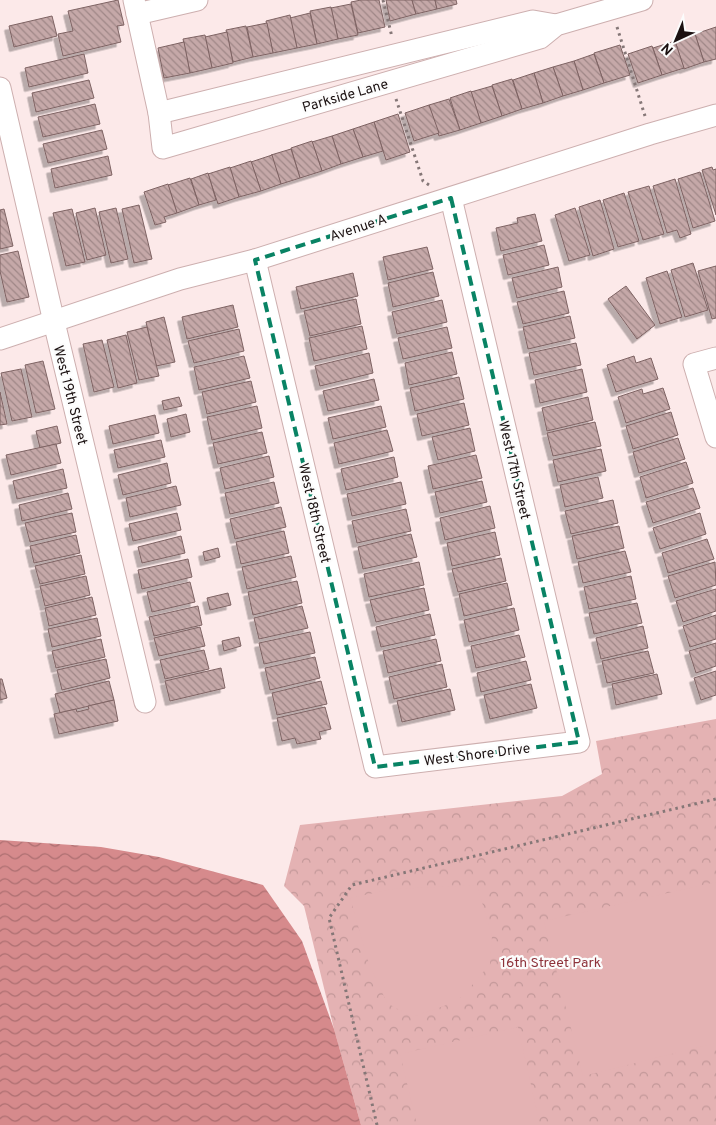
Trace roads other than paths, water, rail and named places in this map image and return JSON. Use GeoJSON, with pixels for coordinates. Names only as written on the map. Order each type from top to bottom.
{"type":"FeatureCollection","features":[{"type":"Feature","properties":{"kind":"street"},"geometry":{"type":"LineString","coordinates":[[135,7],[197,0]]}},
{"type":"Feature","properties":{"kind":"street","name":"Parkside Lane"},"geometry":{"type":"LineString","coordinates":[[135,7],[159,113],[163,148],[540,38],[556,25],[642,0]]}},
{"type":"Feature","properties":{"kind":"street","name":"Parkside Lane"},"geometry":{"type":"LineString","coordinates":[[159,113],[533,21],[556,25]]}},
{"type":"Feature","properties":{"kind":"street","name":"West 19th Street"},"geometry":{"type":"LineString","coordinates":[[0,88],[145,702]]}},
{"type":"Feature","properties":{"kind":"street","name":"Avenue A"},"geometry":{"type":"LineString","coordinates":[[0,339],[180,279],[254,260],[650,134],[716,115]]}},
{"type":"Feature","properties":{"kind":"street","name":"West 17th Street"},"geometry":{"type":"LineString","coordinates":[[452,198],[580,742]]}},
{"type":"Feature","properties":{"kind":"street","name":"West 18th Street"},"geometry":{"type":"LineString","coordinates":[[254,260],[375,767]]}},
{"type":"Feature","properties":{"kind":"street"},"geometry":{"type":"LineString","coordinates":[[716,358],[694,364],[716,436]]}},
{"type":"Feature","properties":{"kind":"street","name":"West Shore Drive"},"geometry":{"type":"LineString","coordinates":[[375,767],[580,742]]}},
{"type":"Feature","properties":{"kind":"water"},"geometry":{"type":"Polygon","coordinates":[[[0,840],[101,847],[159,857],[263,885],[302,941],[334,1029],[361,1125],[0,1125],[0,840]]]}},
{"type":"Feature","properties":{"kind":"park label","name":"16th Street Park"},"geometry":{"type":"Point","coordinates":[551,962]}}]}
